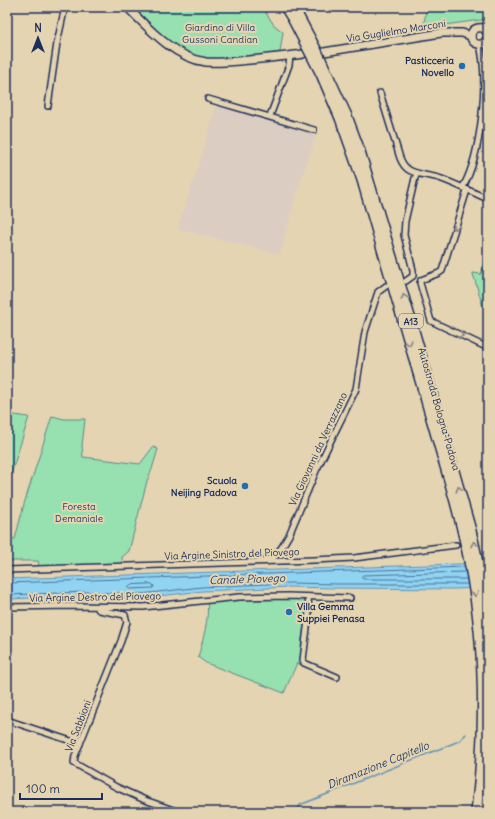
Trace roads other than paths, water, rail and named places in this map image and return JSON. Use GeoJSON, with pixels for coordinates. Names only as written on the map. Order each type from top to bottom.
{"type":"FeatureCollection","features":[{"type":"Feature","properties":{"kind":"highway","name":"Autostrada Bologna-Padova"},"geometry":{"type":"LineString","coordinates":[[286,7],[296,18]]}},
{"type":"Feature","properties":{"kind":"highway","name":"Autostrada Bologna-Padova"},"geometry":{"type":"LineString","coordinates":[[293,7],[296,18],[321,74],[343,117],[466,527],[472,575],[482,623],[488,642]]}},
{"type":"Feature","properties":{"kind":"highway","name":"Autostrada Bologna-Padova"},"geometry":{"type":"LineString","coordinates":[[476,812],[481,765],[482,623]]}},
{"type":"Feature","properties":{"kind":"highway"},"geometry":{"type":"LineString","coordinates":[[485,812],[488,784]]}},
{"type":"Feature","properties":{"kind":"street"},"geometry":{"type":"LineString","coordinates":[[48,106],[57,44],[65,7]]}},
{"type":"Feature","properties":{"kind":"street"},"geometry":{"type":"LineString","coordinates":[[127,7],[159,38],[181,53],[205,62],[222,62],[303,54]]}},
{"type":"Feature","properties":{"kind":"street"},"geometry":{"type":"LineString","coordinates":[[487,30],[480,27],[475,29],[471,36],[473,41],[480,45],[483,59],[485,105],[475,155],[442,271],[421,280],[420,283],[432,321],[488,348]]}},
{"type":"Feature","properties":{"kind":"street","name":"Via Guglielmo Marconi"},"geometry":{"type":"LineString","coordinates":[[324,52],[441,33],[462,33],[471,36]]}},
{"type":"Feature","properties":{"kind":"street"},"geometry":{"type":"LineString","coordinates":[[480,45],[486,42],[488,38]]}},
{"type":"Feature","properties":{"kind":"street"},"geometry":{"type":"LineString","coordinates":[[270,116],[289,65],[290,56]]}},
{"type":"Feature","properties":{"kind":"street"},"geometry":{"type":"LineString","coordinates":[[380,93],[400,158],[408,170],[417,174],[436,178],[488,199]]}},
{"type":"Feature","properties":{"kind":"street"},"geometry":{"type":"LineString","coordinates":[[208,98],[314,130]]}},
{"type":"Feature","properties":{"kind":"street"},"geometry":{"type":"LineString","coordinates":[[406,281],[413,276],[413,270],[404,235],[405,221],[417,174]]}},
{"type":"Feature","properties":{"kind":"street","name":"Via Giovanni da Verrazzano"},"geometry":{"type":"LineString","coordinates":[[260,561],[274,557],[289,535],[316,471],[356,388],[362,347],[374,302],[378,292],[386,286]]}},
{"type":"Feature","properties":{"kind":"street","name":"Via Argine Sinistro del Piovego"},"geometry":{"type":"LineString","coordinates":[[7,570],[354,558],[456,545]]}},
{"type":"Feature","properties":{"kind":"street","name":"Via Argine Destro del Piovego"},"geometry":{"type":"LineString","coordinates":[[7,607],[143,607],[239,597],[350,598]]}},
{"type":"Feature","properties":{"kind":"street"},"geometry":{"type":"LineString","coordinates":[[308,597],[309,612],[303,660],[304,664],[337,677]]}},
{"type":"Feature","properties":{"kind":"street","name":"Via Sabbioni"},"geometry":{"type":"LineString","coordinates":[[97,606],[98,609],[125,615],[127,622],[74,763],[116,787],[145,800],[179,812]]}},
{"type":"Feature","properties":{"kind":"street"},"geometry":{"type":"LineString","coordinates":[[7,720],[80,744]]}},
{"type":"Feature","properties":{"kind":"water","name":"Canale Piovego"},"geometry":{"type":"Polygon","coordinates":[[[488,563],[488,588],[290,587],[203,591],[141,598],[86,596],[7,599],[7,579],[488,563]]]}},
{"type":"Feature","properties":{"kind":"waterway","name":"Diramazione Capitello"},"geometry":{"type":"LineString","coordinates":[[297,812],[300,805],[459,741],[466,734]]}},
{"type":"Feature","properties":{"kind":"place","name":"Pasticceria Novello"},"geometry":{"type":"Point","coordinates":[462,66]}},
{"type":"Feature","properties":{"kind":"place","name":"Scuola Neijing Padova"},"geometry":{"type":"Point","coordinates":[245,486]}},
{"type":"Feature","properties":{"kind":"place","name":"Villa Gemma Suppiei Penasa"},"geometry":{"type":"Point","coordinates":[289,612]}},
{"type":"Feature","properties":{"kind":"park label","name":"Giardino di Villa Gussoni Candian"},"geometry":{"type":"Point","coordinates":[220,32]}},
{"type":"Feature","properties":{"kind":"park label","name":"Foresta Demaniale"},"geometry":{"type":"Point","coordinates":[79,512]}}]}
